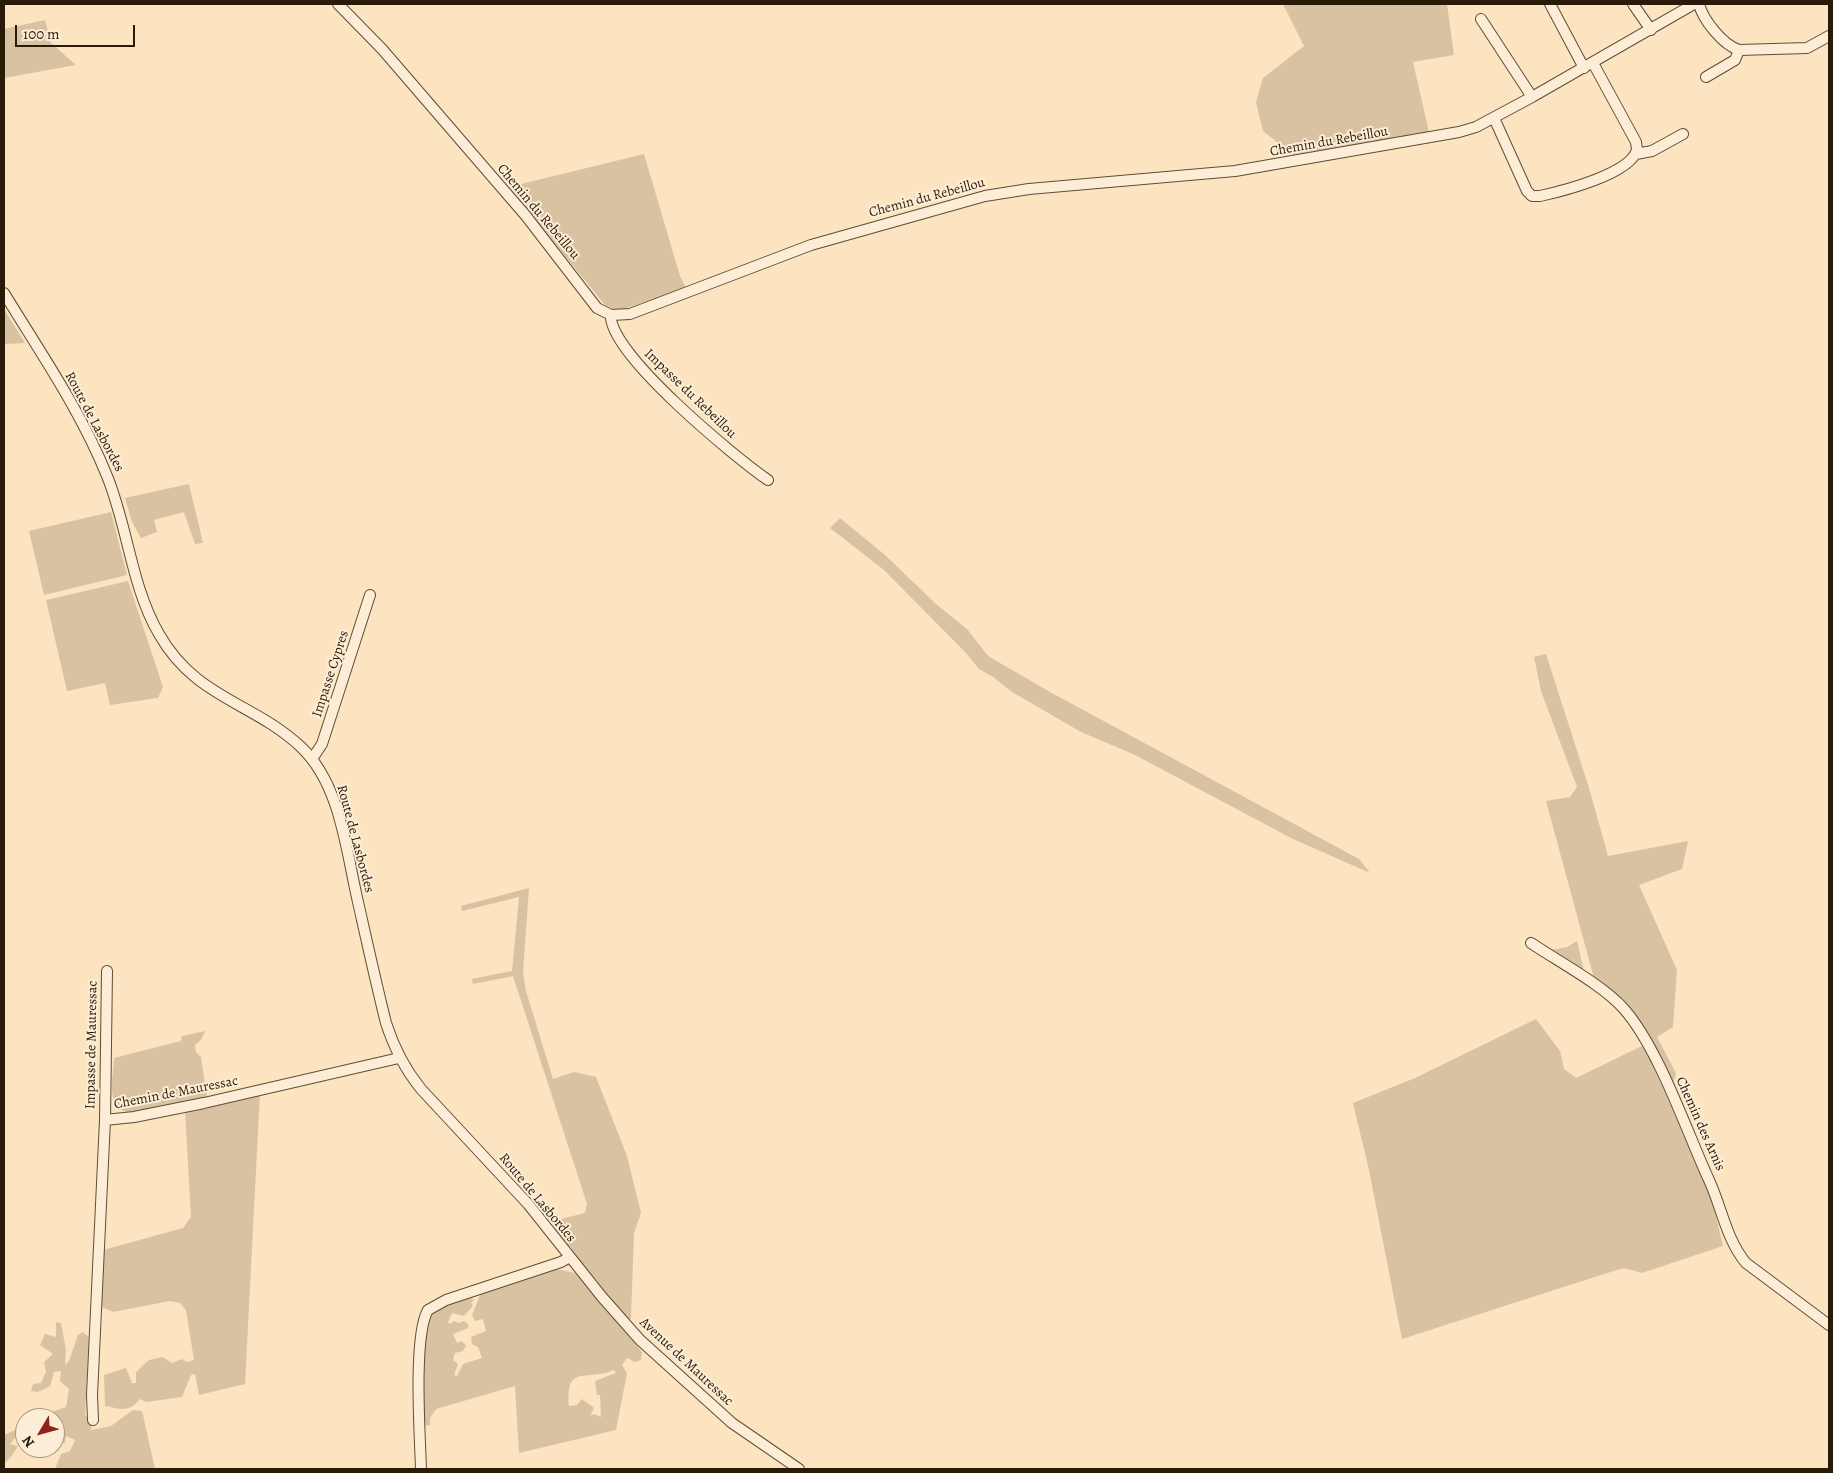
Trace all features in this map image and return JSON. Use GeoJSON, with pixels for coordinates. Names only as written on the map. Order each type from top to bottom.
{"type":"FeatureCollection","features":[{"type":"Feature","properties":{"kind":"street","name":"Chemin du Rebeillou"},"geometry":{"type":"LineString","coordinates":[[338,4],[382,49],[526,216],[597,308],[611,315],[630,314],[640,311],[819,243],[985,196],[1029,189],[1180,178],[1270,166],[1448,136],[1476,127],[1494,118],[1694,4]]}},
{"type":"Feature","properties":{"kind":"street"},"geometry":{"type":"LineString","coordinates":[[1550,4],[1636,142],[1636,154]]}},
{"type":"Feature","properties":{"kind":"street"},"geometry":{"type":"LineString","coordinates":[[1633,4],[1651,30]]}},
{"type":"Feature","properties":{"kind":"street"},"geometry":{"type":"LineString","coordinates":[[1699,4],[1706,20],[1731,47],[1739,50],[1807,48],[1829,36]]}},
{"type":"Feature","properties":{"kind":"street"},"geometry":{"type":"LineString","coordinates":[[1482,19],[1532,97]]}},
{"type":"Feature","properties":{"kind":"street"},"geometry":{"type":"LineString","coordinates":[[1706,77],[1735,60],[1739,50]]}},
{"type":"Feature","properties":{"kind":"street"},"geometry":{"type":"LineString","coordinates":[[1494,118],[1527,191],[1532,196],[1540,196],[1584,185],[1631,160],[1636,154],[1652,151],[1683,134]]}},
{"type":"Feature","properties":{"kind":"street","name":"Route de Lasbordes"},"geometry":{"type":"LineString","coordinates":[[4,293],[61,388],[102,465],[118,507],[144,602],[164,642],[175,659],[197,681],[293,740],[312,759],[327,784],[338,817],[386,1023],[399,1058],[421,1089],[528,1204],[570,1257]]}},
{"type":"Feature","properties":{"kind":"street","name":"Impasse du Rebeillou"},"geometry":{"type":"LineString","coordinates":[[611,315],[612,326],[636,361],[717,442],[768,480]]}},
{"type":"Feature","properties":{"kind":"street","name":"Impasse Cypres"},"geometry":{"type":"LineString","coordinates":[[312,759],[322,744],[370,595]]}},
{"type":"Feature","properties":{"kind":"street","name":"Chemin des Arnis"},"geometry":{"type":"LineString","coordinates":[[1531,943],[1603,990],[1624,1009],[1636,1026],[1663,1076],[1719,1204],[1737,1252],[1746,1263],[1829,1325]]}},
{"type":"Feature","properties":{"kind":"street","name":"Impasse de Mauressac"},"geometry":{"type":"LineString","coordinates":[[104,1120],[107,971]]}},
{"type":"Feature","properties":{"kind":"street","name":"Chemin de Mauressac"},"geometry":{"type":"LineString","coordinates":[[93,1420],[92,1395],[104,1120],[134,1117],[204,1103],[399,1058]]}},
{"type":"Feature","properties":{"kind":"street"},"geometry":{"type":"LineString","coordinates":[[421,1469],[420,1361],[422,1328],[428,1310],[446,1300],[562,1262],[570,1257]]}},
{"type":"Feature","properties":{"kind":"street","name":"Avenue de Mauressac"},"geometry":{"type":"LineString","coordinates":[[570,1257],[620,1318],[659,1359],[732,1423],[799,1469]]}},
{"type":"Feature","properties":{"kind":"shaded area"},"geometry":{"type":"Polygon","coordinates":[[[1283,4],[1447,4],[1454,55],[1413,62],[1429,132],[1293,155],[1263,131],[1256,102],[1263,78],[1304,46],[1283,4]]]}},
{"type":"Feature","properties":{"kind":"shaded area"},"geometry":{"type":"Polygon","coordinates":[[[45,20],[51,43],[76,65],[4,78],[4,29],[45,20]]]}},
{"type":"Feature","properties":{"kind":"shaded area"},"geometry":{"type":"Polygon","coordinates":[[[644,154],[680,276],[686,288],[618,311],[605,305],[509,187],[644,154]]]}},
{"type":"Feature","properties":{"kind":"shaded area"},"geometry":{"type":"Polygon","coordinates":[[[4,309],[25,343],[4,344],[4,309]]]}},
{"type":"Feature","properties":{"kind":"shaded area"},"geometry":{"type":"Polygon","coordinates":[[[189,484],[203,543],[195,544],[184,512],[154,520],[157,532],[141,538],[132,522],[125,498],[189,484]]]}},
{"type":"Feature","properties":{"kind":"shaded area"},"geometry":{"type":"Polygon","coordinates":[[[111,512],[127,575],[44,595],[29,531],[111,512]]]}},
{"type":"Feature","properties":{"kind":"shaded area"},"geometry":{"type":"Polygon","coordinates":[[[840,518],[885,555],[936,604],[967,629],[988,656],[1050,692],[1359,859],[1370,873],[1293,839],[1133,754],[1081,732],[1012,692],[979,669],[966,653],[884,570],[830,528],[840,518]]]}},
{"type":"Feature","properties":{"kind":"shaded area"},"geometry":{"type":"Polygon","coordinates":[[[128,581],[163,687],[158,698],[110,705],[105,683],[67,691],[46,600],[128,581]]]}},
{"type":"Feature","properties":{"kind":"shaded area"},"geometry":{"type":"Polygon","coordinates":[[[1546,654],[1589,788],[1608,856],[1688,841],[1682,869],[1639,885],[1677,970],[1673,1027],[1657,1037],[1676,1073],[1673,1084],[1634,1013],[1614,995],[1595,982],[1546,801],[1570,797],[1577,787],[1541,691],[1534,657],[1546,654]]]}},
{"type":"Feature","properties":{"kind":"shaded area"},"geometry":{"type":"Polygon","coordinates":[[[529,888],[523,972],[526,991],[553,1079],[574,1072],[596,1077],[627,1156],[641,1213],[634,1233],[631,1318],[625,1323],[611,1308],[607,1294],[595,1278],[587,1274],[571,1247],[559,1239],[553,1228],[557,1220],[585,1213],[587,1204],[513,976],[473,984],[472,979],[512,971],[519,897],[462,911],[461,906],[529,888]]]}},
{"type":"Feature","properties":{"kind":"shaded area"},"geometry":{"type":"Polygon","coordinates":[[[1577,941],[1585,976],[1551,950],[1567,947],[1577,941]]]}},
{"type":"Feature","properties":{"kind":"shaded area"},"geometry":{"type":"Polygon","coordinates":[[[1536,1019],[1560,1051],[1564,1069],[1576,1078],[1642,1046],[1657,1071],[1710,1191],[1723,1246],[1642,1273],[1624,1268],[1402,1339],[1369,1170],[1353,1103],[1415,1078],[1536,1019]]]}},
{"type":"Feature","properties":{"kind":"shaded area"},"geometry":{"type":"Polygon","coordinates":[[[205,1031],[201,1040],[195,1045],[196,1052],[201,1057],[207,1097],[134,1112],[124,1111],[118,1107],[112,1093],[114,1058],[181,1041],[182,1036],[205,1031]]]}},
{"type":"Feature","properties":{"kind":"shaded area"},"geometry":{"type":"Polygon","coordinates":[[[260,1093],[245,1384],[199,1395],[195,1374],[191,1375],[182,1397],[146,1402],[140,1399],[132,1406],[124,1409],[105,1406],[104,1375],[126,1368],[132,1383],[136,1383],[136,1372],[149,1360],[163,1357],[172,1363],[182,1359],[187,1362],[194,1360],[186,1310],[180,1303],[170,1301],[113,1312],[100,1306],[103,1250],[183,1228],[191,1217],[185,1110],[260,1093]]]}},
{"type":"Feature","properties":{"kind":"shaded area"},"geometry":{"type":"Polygon","coordinates":[[[557,1269],[575,1273],[642,1352],[641,1360],[635,1362],[627,1358],[622,1365],[627,1373],[616,1430],[519,1453],[515,1386],[436,1409],[430,1418],[430,1425],[421,1426],[424,1335],[430,1311],[468,1296],[474,1300],[471,1303],[473,1306],[464,1316],[452,1313],[448,1322],[450,1324],[454,1321],[459,1323],[464,1321],[468,1324],[468,1328],[453,1334],[457,1343],[462,1341],[466,1346],[463,1351],[455,1353],[453,1360],[458,1364],[454,1375],[457,1376],[463,1364],[482,1358],[478,1347],[472,1344],[471,1337],[486,1331],[483,1319],[475,1321],[472,1315],[482,1290],[557,1269]],[[614,1370],[580,1376],[574,1379],[569,1393],[569,1406],[577,1405],[582,1399],[594,1408],[590,1416],[594,1414],[601,1417],[600,1395],[597,1395],[595,1381],[616,1373],[614,1370]]]}},
{"type":"Feature","properties":{"kind":"shaded area"},"geometry":{"type":"Polygon","coordinates":[[[56,1322],[61,1323],[66,1350],[65,1365],[69,1361],[78,1335],[83,1332],[89,1337],[85,1415],[92,1422],[91,1430],[111,1426],[133,1410],[142,1411],[155,1469],[55,1469],[59,1458],[65,1458],[65,1453],[70,1451],[75,1440],[66,1436],[65,1443],[65,1408],[63,1408],[66,1407],[69,1389],[60,1381],[61,1371],[54,1372],[50,1386],[38,1392],[31,1391],[33,1384],[41,1383],[46,1372],[44,1362],[53,1354],[40,1345],[45,1334],[56,1337],[56,1322]]]}},
{"type":"Feature","properties":{"kind":"shaded area"},"geometry":{"type":"Polygon","coordinates":[[[15,1430],[15,1438],[10,1444],[15,1445],[15,1451],[4,1463],[4,1435],[15,1430]]]}}]}
